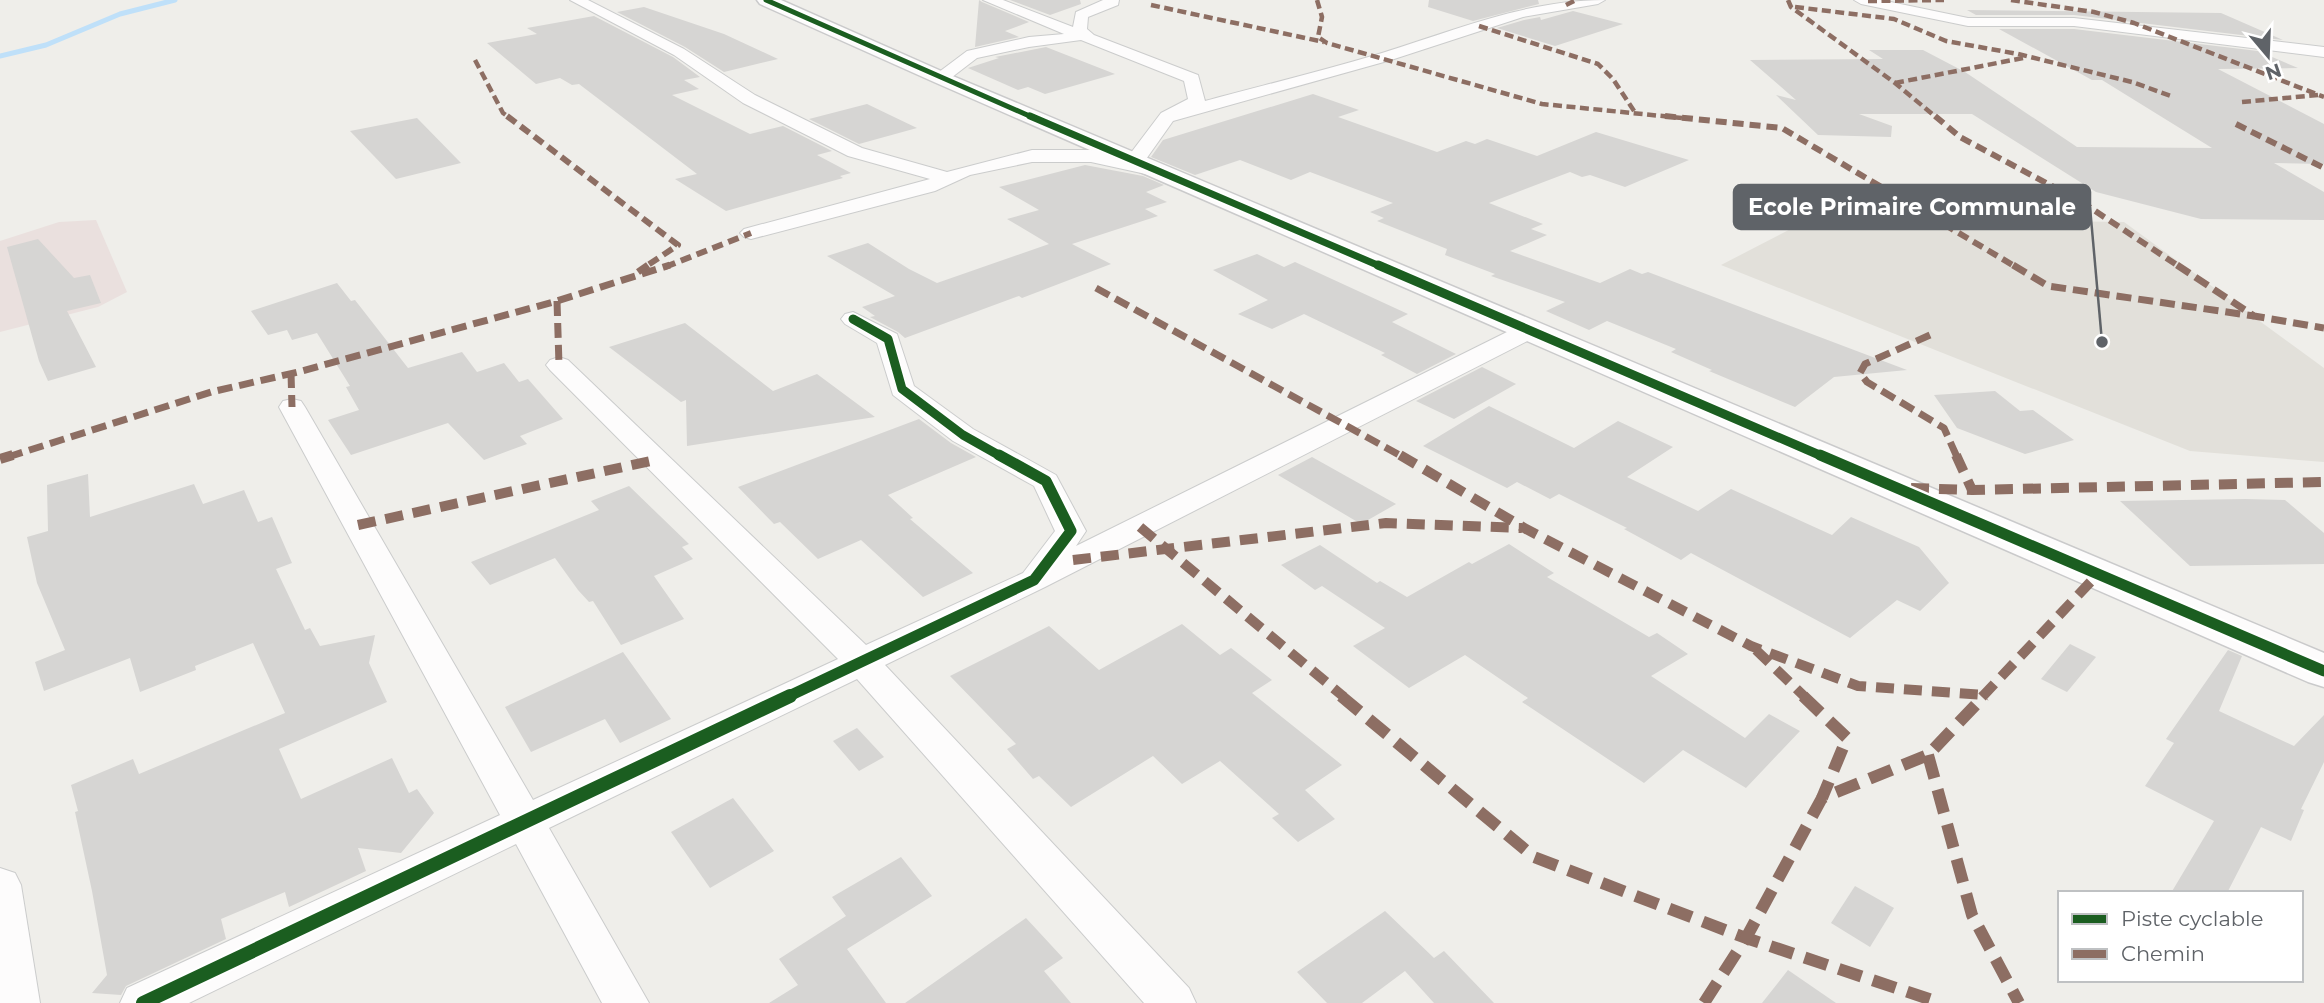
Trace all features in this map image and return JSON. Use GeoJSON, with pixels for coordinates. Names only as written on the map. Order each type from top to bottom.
{"type":"FeatureCollection","features":[{"type":"Feature","properties":{"kind":"street"},"geometry":{"type":"LineString","coordinates":[[577,0],[679,52],[749,99],[855,152],[948,178]]}},
{"type":"Feature","properties":{"kind":"street"},"geometry":{"type":"LineString","coordinates":[[766,0],[941,78],[2324,671]]}},
{"type":"Feature","properties":{"kind":"street"},"geometry":{"type":"LineString","coordinates":[[990,0],[1192,78],[1198,101],[1167,117],[1146,166]]}},
{"type":"Feature","properties":{"kind":"street"},"geometry":{"type":"LineString","coordinates":[[1087,36],[1080,30],[1081,15],[1113,2],[1110,0]]}},
{"type":"Feature","properties":{"kind":"street"},"geometry":{"type":"LineString","coordinates":[[1167,117],[1385,57],[1520,13],[1598,0]]}},
{"type":"Feature","properties":{"kind":"street"},"geometry":{"type":"LineString","coordinates":[[1861,0],[1968,22],[2074,22],[2324,52]]}},
{"type":"Feature","properties":{"kind":"street"},"geometry":{"type":"LineString","coordinates":[[941,78],[972,54],[1029,42],[1087,36]]}},
{"type":"Feature","properties":{"kind":"street"},"geometry":{"type":"LineString","coordinates":[[751,233],[928,187],[964,171],[1032,156],[1091,156],[1146,166]]}},
{"type":"Feature","properties":{"kind":"street"},"geometry":{"type":"LineString","coordinates":[[853,319],[888,339],[902,388],[962,435],[1046,481],[1072,531],[1034,580]]}},
{"type":"Feature","properties":{"kind":"street"},"geometry":{"type":"LineString","coordinates":[[143,1003],[1034,580],[1530,330]]}},
{"type":"Feature","properties":{"kind":"street"},"geometry":{"type":"LineString","coordinates":[[559,365],[861,661],[1173,1003]]}},
{"type":"Feature","properties":{"kind":"street"},"geometry":{"type":"LineString","coordinates":[[292,407],[626,1003]]}},
{"type":"Feature","properties":{"kind":"street"},"geometry":{"type":"LineString","coordinates":[[0,885],[17,1003]]}},
{"type":"Feature","properties":{"kind":"shaded area"},"geometry":{"type":"Polygon","coordinates":[[[1812,218],[2124,222],[2324,368],[2324,462],[2190,451],[1721,265],[1812,218]]]}},
{"type":"Feature","properties":{"kind":"shaded area"},"geometry":{"type":"Polygon","coordinates":[[[96,220],[127,292],[98,307],[0,332],[0,241],[59,222],[96,220]]]}},
{"type":"Feature","properties":{"kind":"building"},"geometry":{"type":"Polygon","coordinates":[[[979,0],[1029,22],[1005,31],[1019,37],[975,47],[979,0]]]}},
{"type":"Feature","properties":{"kind":"building"},"geometry":{"type":"Polygon","coordinates":[[[1010,0],[1080,0],[1081,4],[1050,15],[1010,0]]]}},
{"type":"Feature","properties":{"kind":"building"},"geometry":{"type":"Polygon","coordinates":[[[1429,0],[1538,0],[1539,4],[1473,21],[1428,7],[1429,0]]]}},
{"type":"Feature","properties":{"kind":"building"},"geometry":{"type":"Polygon","coordinates":[[[644,7],[724,34],[778,59],[724,72],[685,47],[617,12],[644,7]]]}},
{"type":"Feature","properties":{"kind":"building"},"geometry":{"type":"Polygon","coordinates":[[[1967,10],[2221,13],[2283,40],[2074,15],[1976,15],[1967,10]]]}},
{"type":"Feature","properties":{"kind":"building"},"geometry":{"type":"Polygon","coordinates":[[[1573,11],[1623,24],[1555,46],[1497,28],[1524,20],[1540,17],[1541,20],[1573,11]]]}},
{"type":"Feature","properties":{"kind":"building"},"geometry":{"type":"Polygon","coordinates":[[[594,16],[673,57],[700,77],[684,80],[699,89],[672,95],[750,134],[783,126],[832,151],[817,155],[851,173],[840,176],[843,178],[726,211],[675,179],[697,174],[579,84],[572,85],[560,78],[536,84],[487,43],[537,34],[527,28],[594,16]]]}},
{"type":"Feature","properties":{"kind":"building"},"geometry":{"type":"Polygon","coordinates":[[[1999,29],[2074,29],[2258,51],[2298,68],[2218,69],[2324,124],[2324,164],[2274,163],[2324,192],[2324,220],[2201,219],[2096,192],[1972,114],[1859,114],[1892,126],[1891,137],[1818,135],[1776,95],[1796,100],[1750,60],[1883,59],[1869,50],[1923,50],[1965,72],[2077,147],[2212,148],[2102,80],[2092,80],[1999,29]]]}},
{"type":"Feature","properties":{"kind":"building"},"geometry":{"type":"Polygon","coordinates":[[[1046,47],[1115,74],[1045,94],[1028,87],[1018,90],[968,68],[999,58],[995,57],[1046,47]]]}},
{"type":"Feature","properties":{"kind":"building"},"geometry":{"type":"Polygon","coordinates":[[[1313,94],[1359,110],[1338,117],[1437,152],[1466,141],[1475,144],[1487,139],[1537,156],[1596,132],[1689,160],[1625,187],[1590,175],[1582,177],[1570,172],[1489,203],[1543,224],[1531,229],[1547,235],[1510,251],[1600,283],[1630,269],[1642,274],[1648,272],[1907,370],[1834,377],[1795,407],[1671,352],[1676,349],[1607,321],[1589,330],[1546,311],[1565,302],[1491,276],[1495,274],[1445,255],[1447,249],[1377,221],[1384,218],[1370,212],[1393,203],[1310,172],[1291,180],[1240,160],[1195,175],[1151,157],[1163,140],[1313,94]]]}},
{"type":"Feature","properties":{"kind":"building"},"geometry":{"type":"Polygon","coordinates":[[[867,104],[917,128],[859,144],[809,119],[867,104]]]}},
{"type":"Feature","properties":{"kind":"building"},"geometry":{"type":"Polygon","coordinates":[[[417,118],[461,163],[396,179],[350,131],[417,118]]]}},
{"type":"Feature","properties":{"kind":"building"},"geometry":{"type":"Polygon","coordinates":[[[1085,165],[1143,176],[1164,185],[1146,192],[1167,202],[1145,209],[1158,216],[1072,244],[1111,264],[1022,298],[1019,296],[905,338],[870,317],[875,316],[862,307],[895,296],[827,256],[868,243],[937,283],[1049,244],[1007,219],[1039,210],[999,187],[1085,165]]]}},
{"type":"Feature","properties":{"kind":"building"},"geometry":{"type":"Polygon","coordinates":[[[38,239],[74,278],[90,275],[101,303],[67,311],[96,367],[48,381],[39,361],[7,247],[38,239]]]}},
{"type":"Feature","properties":{"kind":"building"},"geometry":{"type":"Polygon","coordinates":[[[1257,254],[1284,267],[1295,262],[1408,314],[1392,322],[1456,354],[1417,374],[1381,355],[1385,353],[1304,314],[1272,329],[1238,314],[1268,300],[1213,270],[1257,254]]]}},
{"type":"Feature","properties":{"kind":"building"},"geometry":{"type":"Polygon","coordinates":[[[337,283],[351,301],[355,300],[408,368],[462,352],[477,372],[504,363],[519,382],[528,379],[563,419],[520,436],[527,444],[484,460],[448,423],[351,455],[328,420],[359,410],[346,387],[350,386],[317,333],[292,340],[287,330],[268,335],[251,311],[337,283]]]}},
{"type":"Feature","properties":{"kind":"building"},"geometry":{"type":"Polygon","coordinates":[[[685,323],[773,391],[817,374],[875,417],[687,446],[686,400],[681,402],[609,347],[685,323]]]}},
{"type":"Feature","properties":{"kind":"building"},"geometry":{"type":"Polygon","coordinates":[[[1482,367],[1516,384],[1454,419],[1416,401],[1482,367]]]}},
{"type":"Feature","properties":{"kind":"building"},"geometry":{"type":"Polygon","coordinates":[[[1995,391],[2020,411],[2033,410],[2074,440],[2025,454],[1957,428],[1934,395],[1995,391]]]}},
{"type":"Feature","properties":{"kind":"building"},"geometry":{"type":"Polygon","coordinates":[[[1489,406],[1574,448],[1618,421],[1673,447],[1627,477],[1698,511],[1731,489],[1832,535],[1851,517],[1919,547],[1949,583],[1920,611],[1897,600],[1850,638],[1691,553],[1681,560],[1624,529],[1627,528],[1559,494],[1550,499],[1517,482],[1507,488],[1423,446],[1489,406]]]}},
{"type":"Feature","properties":{"kind":"building"},"geometry":{"type":"Polygon","coordinates":[[[919,419],[951,443],[976,457],[888,495],[913,518],[910,519],[973,573],[923,597],[861,540],[818,559],[780,522],[774,524],[738,487],[919,419]]]}},
{"type":"Feature","properties":{"kind":"building"},"geometry":{"type":"Polygon","coordinates":[[[1312,457],[1396,504],[1361,524],[1278,475],[1312,457]]]}},
{"type":"Feature","properties":{"kind":"building"},"geometry":{"type":"Polygon","coordinates":[[[88,474],[90,517],[194,484],[203,504],[244,490],[258,522],[272,517],[292,563],[276,569],[305,630],[310,628],[320,646],[375,635],[369,663],[387,702],[279,749],[301,799],[392,758],[409,793],[417,789],[434,813],[401,853],[358,848],[366,871],[289,907],[285,892],[221,919],[226,939],[126,986],[121,995],[92,993],[107,975],[71,785],[133,759],[139,774],[285,713],[253,643],[140,692],[130,658],[44,691],[35,662],[65,650],[37,583],[27,537],[48,531],[47,485],[88,474]]]}},
{"type":"Feature","properties":{"kind":"building"},"geometry":{"type":"Polygon","coordinates":[[[629,486],[689,544],[682,547],[693,559],[654,576],[684,619],[621,645],[593,601],[589,602],[578,590],[555,558],[490,585],[471,562],[599,510],[591,501],[629,486]]]}},
{"type":"Feature","properties":{"kind":"building"},"geometry":{"type":"Polygon","coordinates":[[[2285,500],[2324,533],[2324,564],[2190,566],[2120,501],[2285,500]]]}},
{"type":"Feature","properties":{"kind":"building"},"geometry":{"type":"Polygon","coordinates":[[[1509,544],[1554,573],[1547,577],[1649,637],[1657,633],[1688,654],[1651,676],[1745,738],[1769,714],[1800,731],[1746,788],[1683,750],[1644,783],[1522,702],[1528,698],[1465,655],[1409,688],[1353,646],[1385,628],[1322,586],[1315,590],[1281,565],[1320,545],[1377,583],[1380,581],[1407,597],[1469,562],[1472,564],[1509,544]]]}},
{"type":"Feature","properties":{"kind":"building"},"geometry":{"type":"Polygon","coordinates":[[[1182,624],[1220,655],[1231,648],[1272,680],[1252,693],[1342,765],[1305,790],[1335,819],[1298,842],[1272,818],[1279,814],[1220,761],[1182,784],[1153,756],[1071,807],[1039,776],[1033,779],[1007,749],[1016,744],[950,676],[1049,626],[1099,670],[1182,624]]]}},
{"type":"Feature","properties":{"kind":"building"},"geometry":{"type":"Polygon","coordinates":[[[2070,644],[2096,657],[2067,692],[2041,679],[2070,644]]]}},
{"type":"Feature","properties":{"kind":"building"},"geometry":{"type":"Polygon","coordinates":[[[2228,650],[2242,656],[2219,711],[2294,746],[2324,715],[2324,762],[2301,809],[2304,810],[2291,841],[2261,827],[2228,891],[2172,891],[2214,821],[2145,786],[2174,743],[2166,739],[2228,650]]]}},
{"type":"Feature","properties":{"kind":"building"},"geometry":{"type":"Polygon","coordinates":[[[623,652],[671,719],[620,743],[605,719],[531,752],[505,707],[623,652]]]}},
{"type":"Feature","properties":{"kind":"building"},"geometry":{"type":"Polygon","coordinates":[[[857,728],[884,757],[859,771],[833,741],[857,728]]]}},
{"type":"Feature","properties":{"kind":"building"},"geometry":{"type":"Polygon","coordinates":[[[733,798],[774,851],[710,888],[671,832],[733,798]]]}},
{"type":"Feature","properties":{"kind":"building"},"geometry":{"type":"Polygon","coordinates":[[[901,857],[932,896],[847,949],[886,1003],[769,1003],[798,985],[779,959],[846,916],[832,897],[901,857]]]}},
{"type":"Feature","properties":{"kind":"building"},"geometry":{"type":"Polygon","coordinates":[[[1855,886],[1894,908],[1870,947],[1831,923],[1855,886]]]}},
{"type":"Feature","properties":{"kind":"building"},"geometry":{"type":"Polygon","coordinates":[[[1385,911],[1434,958],[1444,951],[1494,1003],[1434,1003],[1405,971],[1362,1003],[1327,1003],[1297,972],[1385,911]]]}},
{"type":"Feature","properties":{"kind":"building"},"geometry":{"type":"Polygon","coordinates":[[[1026,918],[1063,958],[1044,971],[1071,1003],[905,1003],[1026,918]]]}},
{"type":"Feature","properties":{"kind":"building"},"geometry":{"type":"Polygon","coordinates":[[[1788,970],[1836,1003],[1762,1003],[1788,970]]]}},
{"type":"Feature","properties":{"kind":"waterway"},"geometry":{"type":"LineString","coordinates":[[0,56],[46,45],[120,14],[175,0]]}},
{"type":"Feature","properties":{"kind":"marked path"},"geometry":{"type":"LineString","coordinates":[[1317,0],[1322,17],[1318,37],[1327,43],[1542,104],[1782,128],[2048,286],[2254,316]]}},
{"type":"Feature","properties":{"kind":"marked path"},"geometry":{"type":"LineString","coordinates":[[1566,5],[1576,0]]}},
{"type":"Feature","properties":{"kind":"marked path"},"geometry":{"type":"LineString","coordinates":[[1788,0],[1791,7],[1895,83],[1960,137],[2080,201],[2254,316],[2324,328]]}},
{"type":"Feature","properties":{"kind":"marked path"},"geometry":{"type":"LineString","coordinates":[[1868,1],[1944,0]]}},
{"type":"Feature","properties":{"kind":"marked path"},"geometry":{"type":"LineString","coordinates":[[2011,0],[2094,12],[2134,23],[2324,97]]}},
{"type":"Feature","properties":{"kind":"marked path"},"geometry":{"type":"LineString","coordinates":[[1151,5],[1324,42]]}},
{"type":"Feature","properties":{"kind":"marked path"},"geometry":{"type":"LineString","coordinates":[[1795,7],[1894,19],[1946,41],[2018,54],[2132,82],[2171,96]]}},
{"type":"Feature","properties":{"kind":"marked path"},"geometry":{"type":"LineString","coordinates":[[1479,26],[1598,64],[1613,79],[1636,114]]}},
{"type":"Feature","properties":{"kind":"marked path"},"geometry":{"type":"LineString","coordinates":[[1895,83],[2023,58]]}},
{"type":"Feature","properties":{"kind":"marked path"},"geometry":{"type":"LineString","coordinates":[[475,60],[503,113],[678,245],[638,272]]}},
{"type":"Feature","properties":{"kind":"marked path"},"geometry":{"type":"LineString","coordinates":[[2242,102],[2318,95]]}},
{"type":"Feature","properties":{"kind":"marked path"},"geometry":{"type":"LineString","coordinates":[[2236,124],[2324,168]]}},
{"type":"Feature","properties":{"kind":"marked path"},"geometry":{"type":"LineString","coordinates":[[0,459],[211,392],[298,372],[648,274],[751,233]]}},
{"type":"Feature","properties":{"kind":"marked path"},"geometry":{"type":"LineString","coordinates":[[1096,288],[1346,423],[1526,529],[1751,646],[1858,686],[1985,695]]}},
{"type":"Feature","properties":{"kind":"marked path"},"geometry":{"type":"LineString","coordinates":[[557,301],[559,365]]}},
{"type":"Feature","properties":{"kind":"marked path"},"geometry":{"type":"LineString","coordinates":[[1930,335],[1865,364],[1860,373],[1867,382],[1944,428],[1972,490]]}},
{"type":"Feature","properties":{"kind":"marked path"},"geometry":{"type":"LineString","coordinates":[[291,373],[292,407]]}},
{"type":"Feature","properties":{"kind":"marked path"},"geometry":{"type":"LineString","coordinates":[[358,525],[655,460]]}},
{"type":"Feature","properties":{"kind":"marked path"},"geometry":{"type":"LineString","coordinates":[[1911,488],[1972,490],[2324,482]]}},
{"type":"Feature","properties":{"kind":"marked path"},"geometry":{"type":"LineString","coordinates":[[1073,560],[1386,523],[1522,528]]}},
{"type":"Feature","properties":{"kind":"marked path"},"geometry":{"type":"LineString","coordinates":[[1140,527],[1534,857],[1746,938],[1941,1003]]}},
{"type":"Feature","properties":{"kind":"marked path"},"geometry":{"type":"LineString","coordinates":[[1704,1003],[1746,938],[1822,798],[1928,755],[2098,574]]}},
{"type":"Feature","properties":{"kind":"marked path"},"geometry":{"type":"LineString","coordinates":[[1756,650],[1847,738],[1822,798]]}},
{"type":"Feature","properties":{"kind":"marked path"},"geometry":{"type":"LineString","coordinates":[[1928,755],[1972,915],[2019,1003]]}},
{"type":"Feature","properties":{"kind":"cycle path"},"geometry":{"type":"LineString","coordinates":[[766,0],[941,78],[2324,671]]}},
{"type":"Feature","properties":{"kind":"cycle path"},"geometry":{"type":"LineString","coordinates":[[143,1003],[1034,580],[1071,531],[1046,481],[963,435],[902,389],[888,339],[853,319]]}},
{"type":"Feature","properties":{"kind":"place","name":"Ecole Primaire Communale"},"geometry":{"type":"Point","coordinates":[2102,342]}}]}
